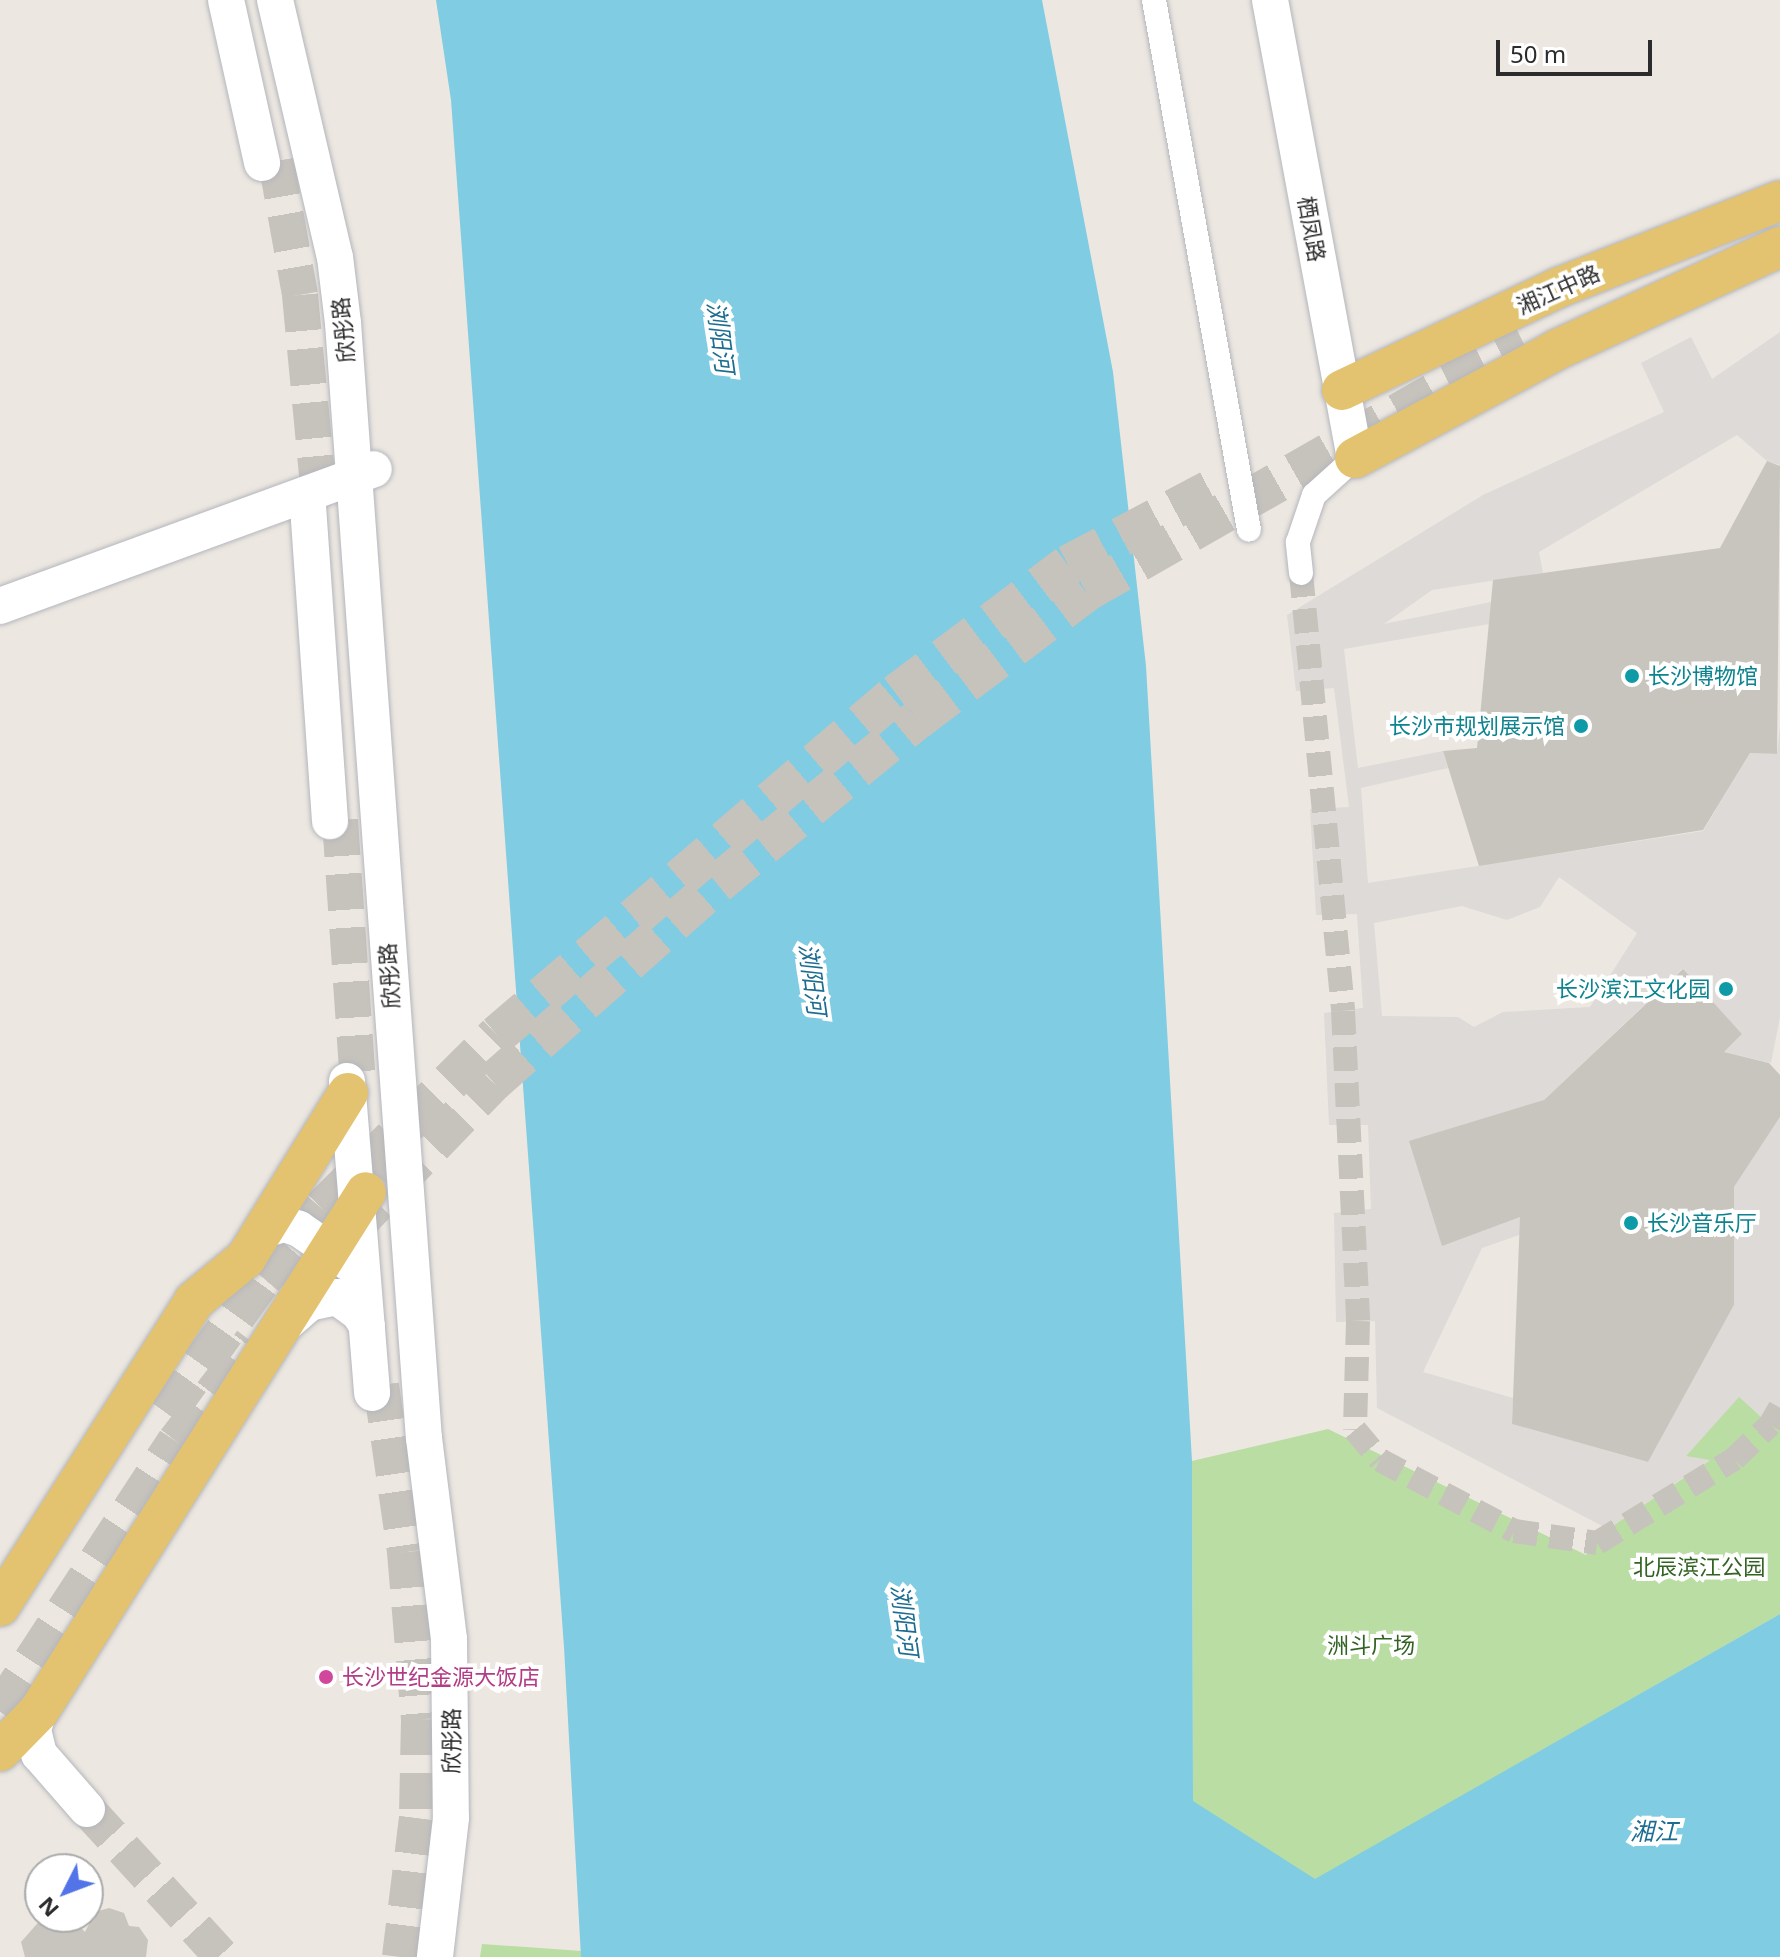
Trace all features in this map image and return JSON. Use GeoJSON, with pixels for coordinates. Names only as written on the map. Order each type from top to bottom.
{"type":"FeatureCollection","features":[{"type":"Feature","properties":{"kind":"main road"},"geometry":{"type":"LineString","coordinates":[[226,0],[269,162],[239,0]]}},
{"type":"Feature","properties":{"kind":"main road","name":"欣彤路"},"geometry":{"type":"LineString","coordinates":[[275,0],[335,257],[365,466],[446,1441],[470,1645],[473,1845],[457,1957]]}},
{"type":"Feature","properties":{"kind":"main road","name":"欣彤路"},"geometry":{"type":"LineString","coordinates":[[300,0],[356,254],[365,466],[424,1438],[449,1639],[451,1818],[435,1957]]}},
{"type":"Feature","properties":{"kind":"main road","name":"栖凤路"},"geometry":{"type":"LineString","coordinates":[[1270,0],[1366,452]]}},
{"type":"Feature","properties":{"kind":"main road","name":"栖凤路"},"geometry":{"type":"LineString","coordinates":[[1292,0],[1353,384]]}},
{"type":"Feature","properties":{"kind":"main road","name":"湘江中路"},"geometry":{"type":"LineString","coordinates":[[1353,384],[1588,275],[1780,201]]}},
{"type":"Feature","properties":{"kind":"main road"},"geometry":{"type":"LineString","coordinates":[[1366,452],[1556,350],[1780,247]]}},
{"type":"Feature","properties":{"kind":"main road"},"geometry":{"type":"LineString","coordinates":[[0,593],[365,466]]}},
{"type":"Feature","properties":{"kind":"main road"},"geometry":{"type":"LineString","coordinates":[[0,606],[365,466]]}},
{"type":"Feature","properties":{"kind":"main road"},"geometry":{"type":"LineString","coordinates":[[314,506],[335,820]]}},
{"type":"Feature","properties":{"kind":"main road"},"geometry":{"type":"LineString","coordinates":[[351,1085],[376,1389]]}},
{"type":"Feature","properties":{"kind":"main road"},"geometry":{"type":"LineString","coordinates":[[0,1606],[194,1301],[246,1258],[351,1085]]}},
{"type":"Feature","properties":{"kind":"main road"},"geometry":{"type":"LineString","coordinates":[[0,1751],[39,1711],[362,1199]]}},
{"type":"Feature","properties":{"kind":"main road"},"geometry":{"type":"LineString","coordinates":[[264,1230],[284,1224],[331,1247],[368,1307]]}},
{"type":"Feature","properties":{"kind":"main road"},"geometry":{"type":"LineString","coordinates":[[279,1330],[309,1303],[337,1297],[359,1313],[368,1307]]}},
{"type":"Feature","properties":{"kind":"main road"},"geometry":{"type":"LineString","coordinates":[[0,1764],[28,1764],[84,1812],[39,1754],[33,1730],[39,1711]]}},
{"type":"Feature","properties":{"kind":"street"},"geometry":{"type":"LineString","coordinates":[[1154,0],[1249,530]]}},
{"type":"Feature","properties":{"kind":"street"},"geometry":{"type":"LineString","coordinates":[[1301,573],[1298,542],[1314,495],[1366,452]]}},
{"type":"Feature","properties":{"kind":"green space","name":"洲斗广场"},"geometry":{"type":"Polygon","coordinates":[[[1739,1396],[1770,1425],[1780,1419],[1780,1614],[1315,1880],[1193,1802],[1192,1461],[1328,1429],[1586,1555],[1608,1529],[1709,1461],[1685,1457],[1739,1396]]]}},
{"type":"Feature","properties":{"kind":"green space"},"geometry":{"type":"Polygon","coordinates":[[[482,1944],[581,1951],[581,1957],[480,1957],[482,1944]]]}},
{"type":"Feature","properties":{"kind":"shaded area","name":"长沙滨江文化园"},"geometry":{"type":"Polygon","coordinates":[[[1780,332],[1780,465],[1767,461],[1737,435],[1539,552],[1543,573],[1432,590],[1384,624],[1491,602],[1489,624],[1344,649],[1358,768],[1443,751],[1448,768],[1361,788],[1368,883],[1703,831],[1750,753],[1777,754],[1780,727],[1780,1017],[1771,1063],[1724,1052],[1742,1034],[1682,969],[1544,1100],[1536,1211],[1519,1235],[1482,1248],[1423,1372],[1513,1398],[1512,1424],[1648,1462],[1734,1305],[1734,1187],[1780,1117],[1780,1419],[1770,1425],[1739,1397],[1686,1456],[1710,1460],[1608,1529],[1377,1408],[1375,1321],[1336,1322],[1334,1213],[1371,1209],[1368,1125],[1329,1125],[1324,1013],[1363,1008],[1357,914],[1316,915],[1310,809],[1349,807],[1334,688],[1296,691],[1287,615],[1483,495],[1664,412],[1641,363],[1691,337],[1712,379],[1780,332]],[[1559,877],[1540,907],[1507,920],[1462,906],[1374,923],[1382,1016],[1458,1017],[1474,1027],[1503,1012],[1590,1007],[1637,933],[1559,877]]]}},
{"type":"Feature","properties":{"kind":"water"},"geometry":{"type":"Polygon","coordinates":[[[436,0],[1042,0],[1113,372],[1146,666],[1192,1461],[1193,1801],[1315,1879],[1780,1614],[1780,1957],[581,1957],[564,1647],[451,100],[436,0]]]}},
{"type":"Feature","properties":{"kind":"building","name":"长沙博物馆"},"geometry":{"type":"Polygon","coordinates":[[[1767,461],[1780,466],[1777,754],[1750,753],[1703,830],[1479,866],[1443,751],[1477,748],[1493,580],[1720,548],[1767,461]]]}},
{"type":"Feature","properties":{"kind":"building","name":"长沙音乐厅"},"geometry":{"type":"Polygon","coordinates":[[[1683,969],[1742,1034],[1724,1052],[1769,1063],[1780,1075],[1780,1117],[1734,1187],[1734,1305],[1648,1462],[1512,1424],[1520,1217],[1442,1246],[1409,1141],[1544,1100],[1683,969]]]}},
{"type":"Feature","properties":{"kind":"building"},"geometry":{"type":"Polygon","coordinates":[[[104,1909],[124,1913],[129,1926],[139,1927],[148,1940],[146,1957],[25,1957],[21,1942],[29,1933],[104,1933],[104,1909]]]}},
{"type":"Feature","properties":{"kind":"tunnel"},"geometry":{"type":"LineString","coordinates":[[276,161],[300,295],[320,506]]}},
{"type":"Feature","properties":{"kind":"tunnel"},"geometry":{"type":"LineString","coordinates":[[349,1231],[493,1082],[717,884],[917,720],[1086,592],[1449,384],[1525,346]]}},
{"type":"Feature","properties":{"kind":"tunnel"},"geometry":{"type":"LineString","coordinates":[[166,1413],[263,1278],[322,1209],[497,1035],[896,694],[1068,565],[1223,483]]}},
{"type":"Feature","properties":{"kind":"tunnel"},"geometry":{"type":"LineString","coordinates":[[1301,573],[1343,1011],[1358,1321],[1355,1430],[1380,1460],[1514,1531],[1597,1543],[1734,1459],[1770,1425],[1780,1408]]}},
{"type":"Feature","properties":{"kind":"tunnel"},"geometry":{"type":"LineString","coordinates":[[340,820],[358,1081]]}},
{"type":"Feature","properties":{"kind":"tunnel"},"geometry":{"type":"LineString","coordinates":[[0,1712],[177,1442],[253,1343]]}},
{"type":"Feature","properties":{"kind":"tunnel"},"geometry":{"type":"LineString","coordinates":[[381,1385],[405,1552],[419,1719],[417,1818],[400,1957]]}},
{"type":"Feature","properties":{"kind":"tunnel"},"geometry":{"type":"LineString","coordinates":[[87,1809],[222,1957]]}},
{"type":"Feature","properties":{"kind":"place","name":"长沙博物馆"},"geometry":{"type":"Point","coordinates":[1632,676]}},
{"type":"Feature","properties":{"kind":"place","name":"长沙市规划展示馆"},"geometry":{"type":"Point","coordinates":[1581,726]}},
{"type":"Feature","properties":{"kind":"place","name":"长沙滨江文化园"},"geometry":{"type":"Point","coordinates":[1726,989]}},
{"type":"Feature","properties":{"kind":"place","name":"长沙音乐厅"},"geometry":{"type":"Point","coordinates":[1631,1223]}},
{"type":"Feature","properties":{"kind":"place","name":"长沙世纪金源大饭店"},"geometry":{"type":"Point","coordinates":[326,1677]}},
{"type":"Feature","properties":{"kind":"water label","name":"浏阳河"},"geometry":{"type":"Point","coordinates":[721,337]}},
{"type":"Feature","properties":{"kind":"water label","name":"浏阳河"},"geometry":{"type":"Point","coordinates":[813,979]}},
{"type":"Feature","properties":{"kind":"water label","name":"浏阳河"},"geometry":{"type":"Point","coordinates":[905,1620]}},
{"type":"Feature","properties":{"kind":"water label","name":"湘江"},"geometry":{"type":"Point","coordinates":[1654,1831]}},
{"type":"Feature","properties":{"kind":"park label","name":"北辰滨江公园"},"geometry":{"type":"Point","coordinates":[1699,1567]}}]}
